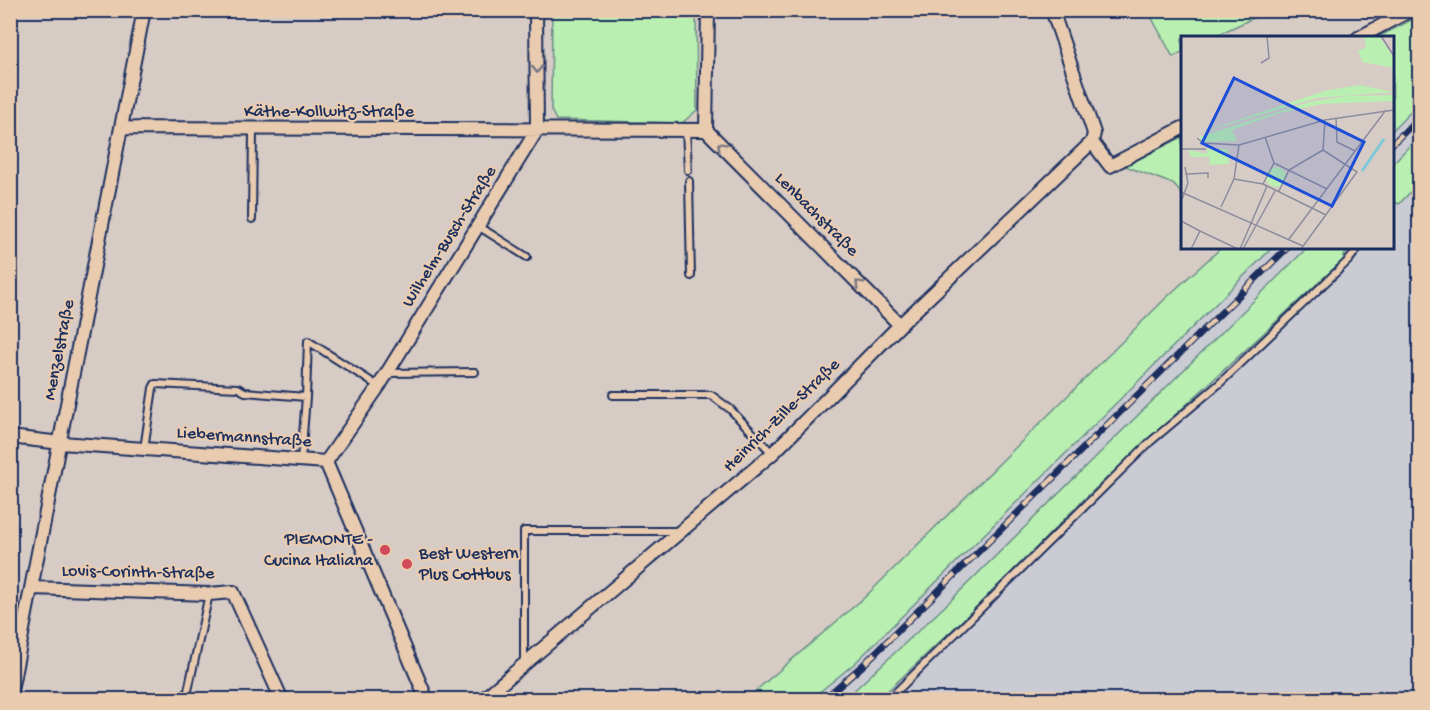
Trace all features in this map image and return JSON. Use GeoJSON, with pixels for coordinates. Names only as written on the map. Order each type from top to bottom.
{"type":"FeatureCollection","features":[{"type":"Feature","properties":{"kind":"street","name":"Menzelstraße"},"geometry":{"type":"LineString","coordinates":[[10,696],[144,10]]}},
{"type":"Feature","properties":{"kind":"street"},"geometry":{"type":"LineString","coordinates":[[536,10],[537,130],[706,130],[708,10]]}},
{"type":"Feature","properties":{"kind":"street"},"geometry":{"type":"LineString","coordinates":[[1052,10],[1094,133],[1092,142],[1110,166],[1181,129]]}},
{"type":"Feature","properties":{"kind":"street"},"geometry":{"type":"LineString","coordinates":[[1362,36],[1411,10]]}},
{"type":"Feature","properties":{"kind":"street","name":"Käthe-Kollwitz-Straße"},"geometry":{"type":"LineString","coordinates":[[121,128],[537,130]]}},
{"type":"Feature","properties":{"kind":"street","name":"Wilhelm-Busch-Straße"},"geometry":{"type":"LineString","coordinates":[[326,462],[379,386],[537,130]]}},
{"type":"Feature","properties":{"kind":"street","name":"Lenbachstraße"},"geometry":{"type":"LineString","coordinates":[[706,130],[900,325]]}},
{"type":"Feature","properties":{"kind":"street","name":"Heinrich-Zille-Straße"},"geometry":{"type":"LineString","coordinates":[[482,699],[773,453],[900,325],[1092,142]]}},
{"type":"Feature","properties":{"kind":"street","name":"Liebermannstraße"},"geometry":{"type":"LineString","coordinates":[[10,437],[61,443],[326,462],[427,699]]}},
{"type":"Feature","properties":{"kind":"street","name":"Lovis-Corinth-Straße"},"geometry":{"type":"LineString","coordinates":[[32,588],[209,594],[234,592],[282,699]]}},
{"type":"Feature","properties":{"kind":"lane"},"geometry":{"type":"LineString","coordinates":[[252,219],[253,130]]}},
{"type":"Feature","properties":{"kind":"lane"},"geometry":{"type":"LineString","coordinates":[[686,130],[688,170]]}},
{"type":"Feature","properties":{"kind":"lane"},"geometry":{"type":"LineString","coordinates":[[689,181],[691,276]]}},
{"type":"Feature","properties":{"kind":"lane"},"geometry":{"type":"LineString","coordinates":[[478,226],[527,257]]}},
{"type":"Feature","properties":{"kind":"lane"},"geometry":{"type":"LineString","coordinates":[[888,699],[1150,442],[1220,384],[1349,260],[1357,249]]}},
{"type":"Feature","properties":{"kind":"lane"},"geometry":{"type":"LineString","coordinates":[[301,460],[308,341],[379,386]]}},
{"type":"Feature","properties":{"kind":"lane"},"geometry":{"type":"LineString","coordinates":[[387,373],[475,372]]}},
{"type":"Feature","properties":{"kind":"lane"},"geometry":{"type":"LineString","coordinates":[[144,449],[155,384],[238,388],[245,392],[306,397]]}},
{"type":"Feature","properties":{"kind":"lane"},"geometry":{"type":"LineString","coordinates":[[613,395],[711,395],[730,409],[773,453]]}},
{"type":"Feature","properties":{"kind":"lane"},"geometry":{"type":"LineString","coordinates":[[524,663],[524,531],[682,531]]}},
{"type":"Feature","properties":{"kind":"lane"},"geometry":{"type":"LineString","coordinates":[[186,699],[209,594]]}},
{"type":"Feature","properties":{"kind":"shaded area"},"geometry":{"type":"Polygon","coordinates":[[[1419,103],[1419,136],[1394,162],[1394,129],[1419,103]]]}},
{"type":"Feature","properties":{"kind":"shaded area"},"geometry":{"type":"Polygon","coordinates":[[[1419,183],[1419,699],[879,700],[1002,583],[1081,502],[1343,260],[1347,249],[1394,249],[1394,202],[1399,204],[1419,183]]]}},
{"type":"Feature","properties":{"kind":"shaded area"},"geometry":{"type":"Polygon","coordinates":[[[1271,249],[1306,249],[944,607],[845,699],[811,700],[855,663],[1271,249]]]}},
{"type":"Feature","properties":{"kind":"green space"},"geometry":{"type":"Polygon","coordinates":[[[552,11],[696,11],[697,110],[682,123],[556,120],[551,110],[552,11]]]}},
{"type":"Feature","properties":{"kind":"green space"},"geometry":{"type":"Polygon","coordinates":[[[1148,11],[1268,11],[1215,36],[1181,36],[1181,53],[1173,57],[1148,11]]]}},
{"type":"Feature","properties":{"kind":"green space"},"geometry":{"type":"Polygon","coordinates":[[[1419,16],[1419,103],[1394,129],[1394,36],[1380,36],[1419,16]]]}},
{"type":"Feature","properties":{"kind":"green space"},"geometry":{"type":"Polygon","coordinates":[[[1419,136],[1419,183],[1399,204],[1394,202],[1394,162],[1419,136]]]}},
{"type":"Feature","properties":{"kind":"green space"},"geometry":{"type":"Polygon","coordinates":[[[1181,138],[1181,193],[1173,184],[1125,166],[1181,138]]]}},
{"type":"Feature","properties":{"kind":"green space"},"geometry":{"type":"Polygon","coordinates":[[[1220,249],[1271,249],[855,663],[811,699],[746,699],[865,597],[1169,295],[1220,249]]]}},
{"type":"Feature","properties":{"kind":"green space"},"geometry":{"type":"Polygon","coordinates":[[[1306,249],[1347,249],[1343,260],[1081,502],[1002,583],[879,699],[845,699],[944,607],[1306,249]]]}},
{"type":"Feature","properties":{"kind":"railway"},"geometry":{"type":"LineString","coordinates":[[1394,142],[1420,117]]}},
{"type":"Feature","properties":{"kind":"railway"},"geometry":{"type":"LineString","coordinates":[[823,700],[862,666],[1286,249]]}},
{"type":"Feature","properties":{"kind":"place","name":"PIEMONTE - Cucina Italiana"},"geometry":{"type":"Point","coordinates":[385,550]}},
{"type":"Feature","properties":{"kind":"place","name":"Best Western Plus Cottbus"},"geometry":{"type":"Point","coordinates":[407,564]}}]}
